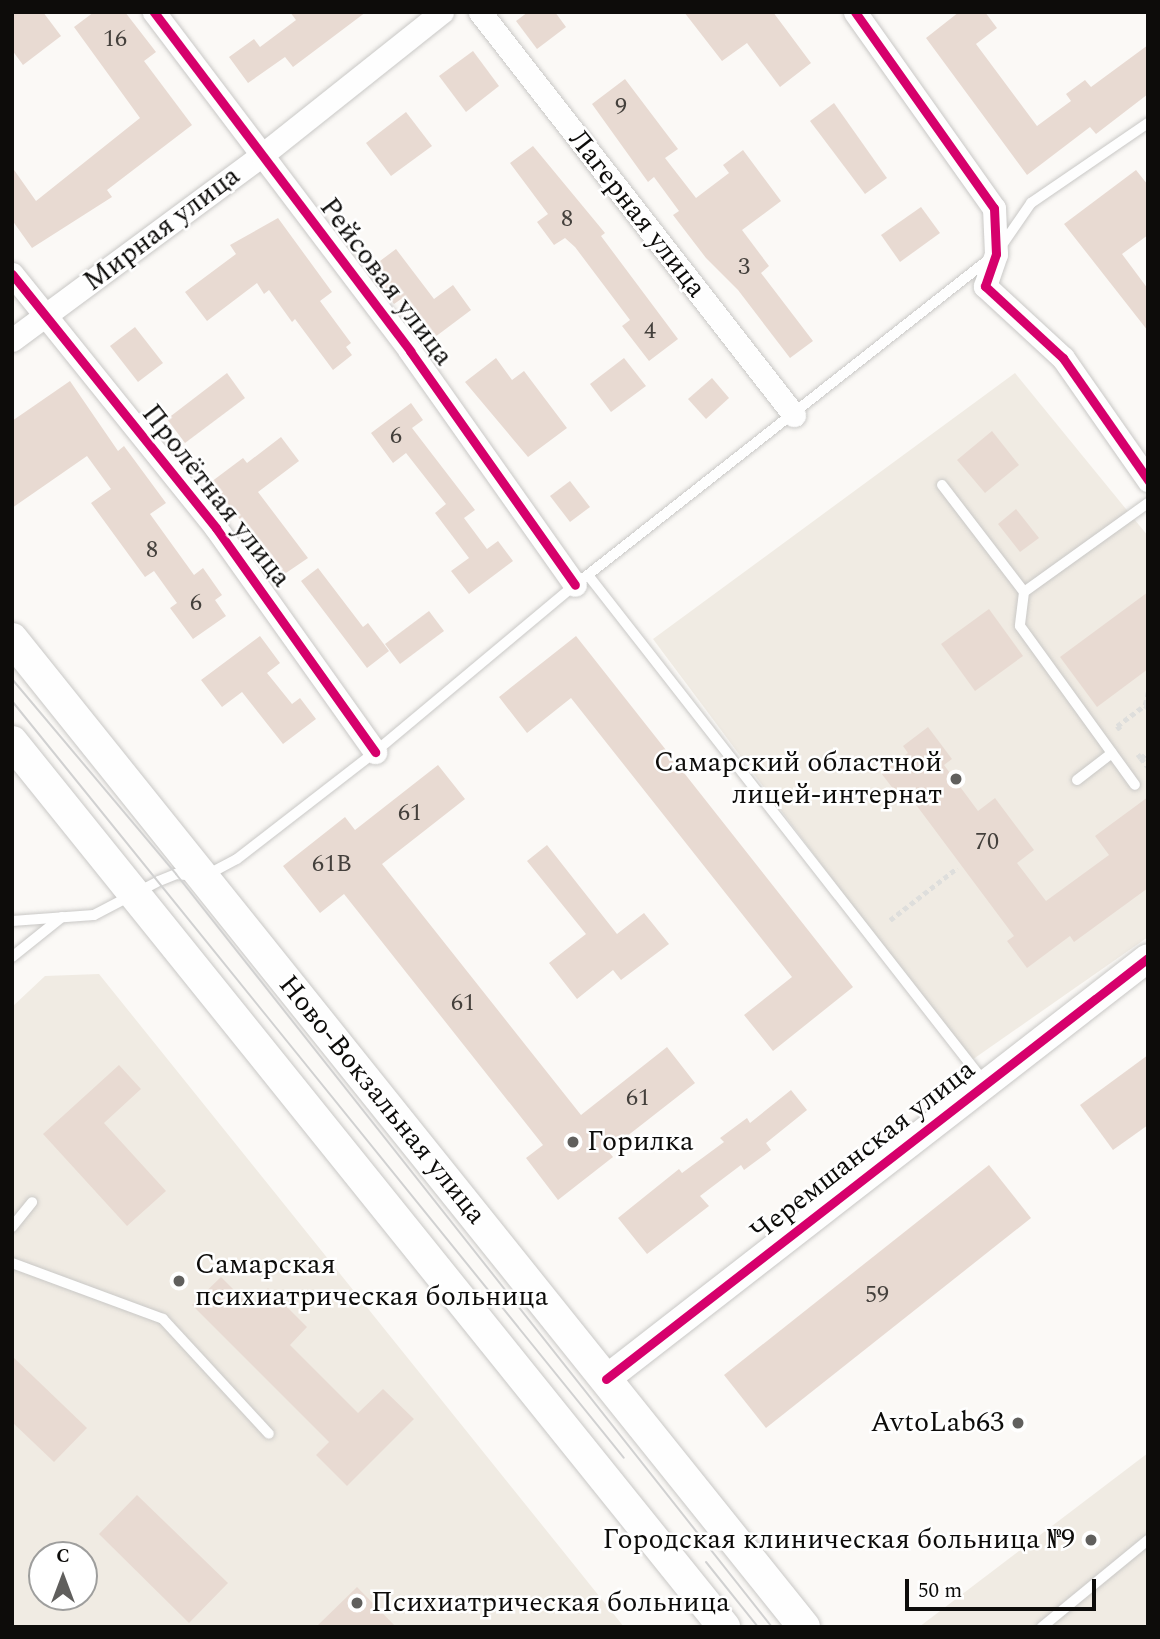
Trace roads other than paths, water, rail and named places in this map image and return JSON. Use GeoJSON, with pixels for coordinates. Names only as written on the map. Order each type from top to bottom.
{"type":"FeatureCollection","features":[{"type":"Feature","properties":{"kind":"main road","name":"Ново-Вокзальная улица"},"geometry":{"type":"LineString","coordinates":[[12,639],[804,1627]]}},
{"type":"Feature","properties":{"kind":"main road"},"geometry":{"type":"LineString","coordinates":[[12,742],[724,1627]]}},
{"type":"Feature","properties":{"kind":"street","name":"Рейсовая улица"},"geometry":{"type":"LineString","coordinates":[[153,12],[581,580]]}},
{"type":"Feature","properties":{"kind":"street","name":"Мирная улица"},"geometry":{"type":"LineString","coordinates":[[12,340],[262,155],[442,12]]}},
{"type":"Feature","properties":{"kind":"street","name":"Лагерная улица"},"geometry":{"type":"LineString","coordinates":[[480,12],[794,415]]}},
{"type":"Feature","properties":{"kind":"street"},"geometry":{"type":"LineString","coordinates":[[855,12],[994,208],[996,254],[985,286],[1063,358],[1148,480]]}},
{"type":"Feature","properties":{"kind":"street","name":"Пролётная улица"},"geometry":{"type":"LineString","coordinates":[[12,274],[216,528],[375,752]]}},
{"type":"Feature","properties":{"kind":"street","name":"Черемшанская улица"},"geometry":{"type":"LineString","coordinates":[[606,1379],[1148,958]]}},
{"type":"Feature","properties":{"kind":"lane"},"geometry":{"type":"LineString","coordinates":[[12,921],[94,915],[176,874],[203,877],[237,859],[375,752],[581,580],[996,254],[1031,203],[1148,122]]}},
{"type":"Feature","properties":{"kind":"lane"},"geometry":{"type":"LineString","coordinates":[[942,485],[1024,592],[1020,626],[1135,785]]}},
{"type":"Feature","properties":{"kind":"lane"},"geometry":{"type":"LineString","coordinates":[[1024,592],[1148,503]]}},
{"type":"Feature","properties":{"kind":"lane"},"geometry":{"type":"LineString","coordinates":[[581,580],[986,1085]]}},
{"type":"Feature","properties":{"kind":"lane"},"geometry":{"type":"LineString","coordinates":[[1077,779],[1112,753]]}},
{"type":"Feature","properties":{"kind":"lane"},"geometry":{"type":"LineString","coordinates":[[12,957],[62,917]]}},
{"type":"Feature","properties":{"kind":"lane"},"geometry":{"type":"LineString","coordinates":[[12,1227],[32,1202]]}},
{"type":"Feature","properties":{"kind":"lane"},"geometry":{"type":"LineString","coordinates":[[12,1263],[163,1319],[269,1434]]}},
{"type":"Feature","properties":{"kind":"lane"},"geometry":{"type":"LineString","coordinates":[[1042,1627],[1148,1540]]}},
{"type":"Feature","properties":{"kind":"tram line"},"geometry":{"type":"LineString","coordinates":[[12,679],[176,874],[772,1627]]}},
{"type":"Feature","properties":{"kind":"tram line"},"geometry":{"type":"LineString","coordinates":[[12,701],[624,1458]]}},
{"type":"Feature","properties":{"kind":"tram line"},"geometry":{"type":"LineString","coordinates":[[706,1562],[758,1627]]}},
{"type":"Feature","properties":{"kind":"place","name":"Самарский областной лицей-интернат"},"geometry":{"type":"Point","coordinates":[956,779]}},
{"type":"Feature","properties":{"kind":"place","name":"Горилка"},"geometry":{"type":"Point","coordinates":[573,1142]}},
{"type":"Feature","properties":{"kind":"place","name":"Самарская психиатрическая больница"},"geometry":{"type":"Point","coordinates":[179,1281]}},
{"type":"Feature","properties":{"kind":"place","name":"AvtoLab63"},"geometry":{"type":"Point","coordinates":[1018,1423]}},
{"type":"Feature","properties":{"kind":"place","name":"Городская клиническая больница №9"},"geometry":{"type":"Point","coordinates":[1091,1540]}},
{"type":"Feature","properties":{"kind":"place","name":"Психиатрическая больница"},"geometry":{"type":"Point","coordinates":[357,1603]}}]}
